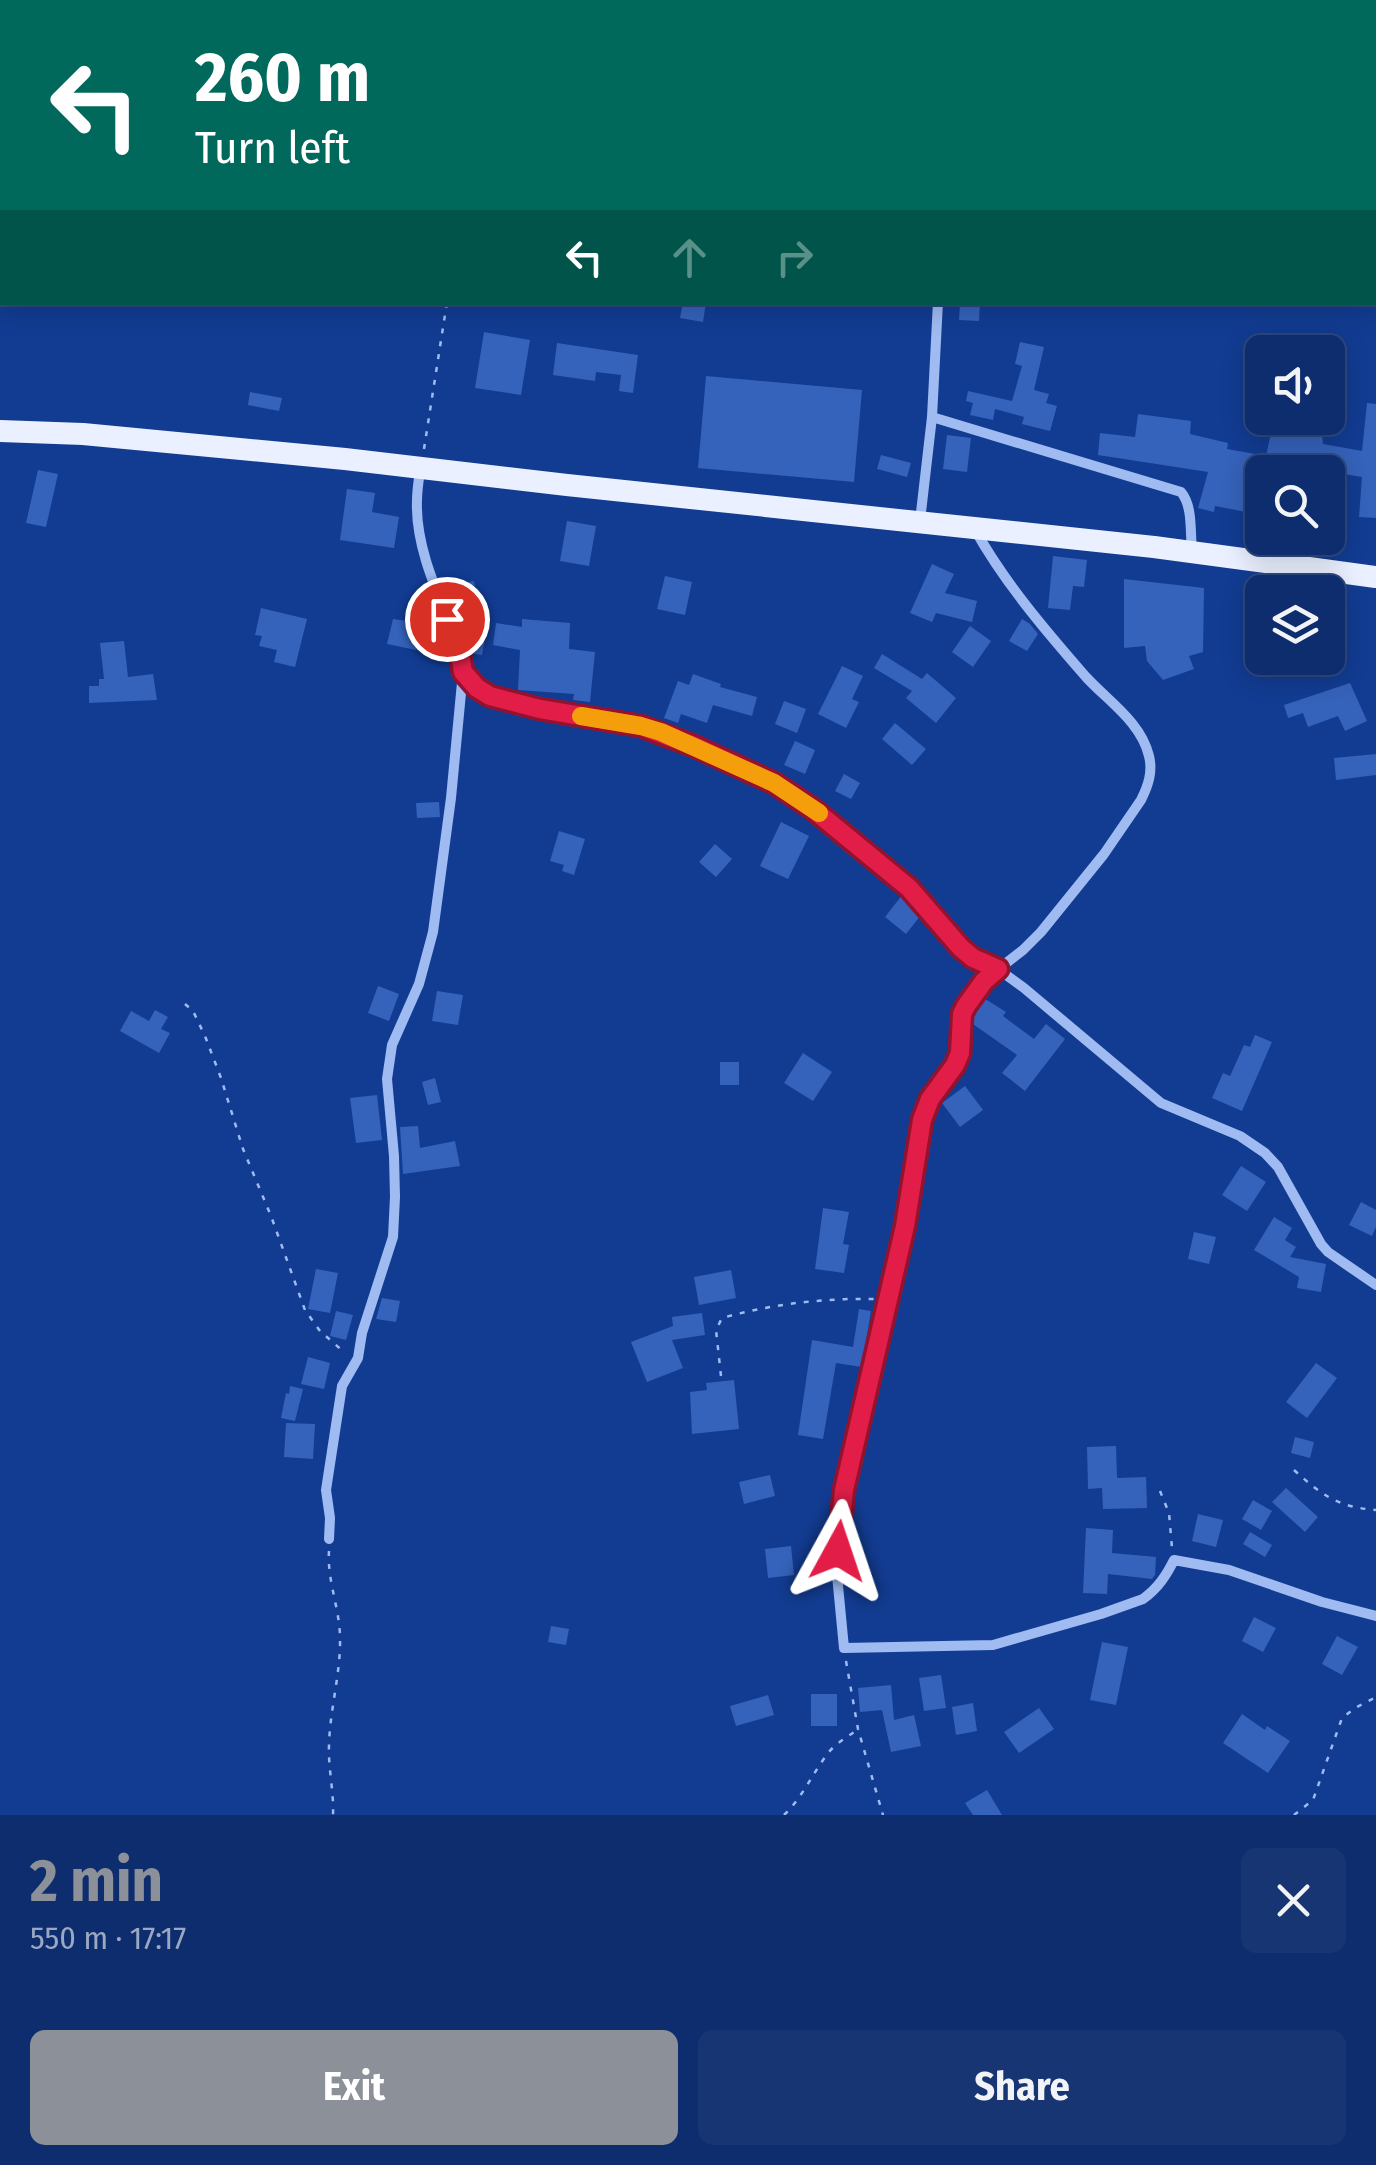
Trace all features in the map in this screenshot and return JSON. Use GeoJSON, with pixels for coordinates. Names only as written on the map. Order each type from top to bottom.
{"type":"FeatureCollection","features":[{"type":"Feature","properties":{"kind":"main road"},"geometry":{"type":"LineString","coordinates":[[0,431],[83,434],[920,521],[1376,577]]}},
{"type":"Feature","properties":{"kind":"street"},"geometry":{"type":"LineString","coordinates":[[920,521],[932,417],[938,305]]}},
{"type":"Feature","properties":{"kind":"street"},"geometry":{"type":"LineString","coordinates":[[932,417],[1182,492],[1188,505],[1192,552]]}},
{"type":"Feature","properties":{"kind":"street"},"geometry":{"type":"LineString","coordinates":[[330,1540],[326,1490],[342,1386],[356,1361],[393,1237],[395,1197],[388,1061],[426,964],[433,932],[463,672],[458,643],[425,556],[416,499],[420,468]]}},
{"type":"Feature","properties":{"kind":"street"},"geometry":{"type":"LineString","coordinates":[[973,527],[1008,583],[1140,735],[1151,769],[1141,800],[1104,854],[1041,932],[984,981],[966,1006],[960,1053],[930,1099],[922,1120],[905,1226],[842,1509],[837,1575],[844,1648],[1004,1642],[1144,1600],[1166,1577],[1174,1560],[1241,1574],[1376,1616]]}},
{"type":"Feature","properties":{"kind":"street"},"geometry":{"type":"LineString","coordinates":[[463,672],[490,696],[540,709],[641,726],[694,746],[774,783],[813,809],[920,900],[961,948],[1024,988],[1161,1102],[1231,1132],[1265,1153],[1278,1167],[1328,1252],[1376,1284]]}},
{"type":"Feature","properties":{"kind":"path"},"geometry":{"type":"LineString","coordinates":[[420,468],[447,305]]}},
{"type":"Feature","properties":{"kind":"path"},"geometry":{"type":"LineString","coordinates":[[185,1004],[205,1036],[305,1310],[320,1332],[356,1361]]}},
{"type":"Feature","properties":{"kind":"path"},"geometry":{"type":"LineString","coordinates":[[721,1376],[716,1330],[722,1318],[825,1298],[888,1299]]}},
{"type":"Feature","properties":{"kind":"path"},"geometry":{"type":"LineString","coordinates":[[1294,1470],[1333,1501],[1376,1510]]}},
{"type":"Feature","properties":{"kind":"path"},"geometry":{"type":"LineString","coordinates":[[1160,1491],[1168,1513],[1174,1560]]}},
{"type":"Feature","properties":{"kind":"path"},"geometry":{"type":"LineString","coordinates":[[330,1540],[330,1582],[340,1634],[329,1749],[333,1815]]}},
{"type":"Feature","properties":{"kind":"path"},"geometry":{"type":"LineString","coordinates":[[844,1648],[858,1729],[883,1815]]}},
{"type":"Feature","properties":{"kind":"path"},"geometry":{"type":"LineString","coordinates":[[1294,1815],[1312,1800],[1342,1718],[1376,1697]]}},
{"type":"Feature","properties":{"kind":"path"},"geometry":{"type":"LineString","coordinates":[[784,1815],[825,1756],[858,1729]]}},
{"type":"Feature","properties":{"kind":"building"},"geometry":{"type":"Polygon","coordinates":[[[682,305],[706,305],[703,322],[680,318],[682,305]]]}},
{"type":"Feature","properties":{"kind":"building"},"geometry":{"type":"Polygon","coordinates":[[[960,305],[980,305],[979,321],[959,320],[960,305]]]}},
{"type":"Feature","properties":{"kind":"building"},"geometry":{"type":"Polygon","coordinates":[[[484,332],[530,340],[521,395],[475,388],[484,332]]]}},
{"type":"Feature","properties":{"kind":"building"},"geometry":{"type":"Polygon","coordinates":[[[1020,342],[1044,347],[1034,390],[1049,394],[1046,403],[1057,406],[1050,431],[1022,424],[1024,417],[995,409],[993,420],[970,415],[973,403],[966,401],[968,391],[1012,401],[1022,366],[1015,364],[1020,342]]]}},
{"type":"Feature","properties":{"kind":"building"},"geometry":{"type":"Polygon","coordinates":[[[557,343],[638,355],[633,393],[619,391],[621,375],[596,372],[595,381],[553,375],[557,343]]]}},
{"type":"Feature","properties":{"kind":"building"},"geometry":{"type":"Polygon","coordinates":[[[706,376],[862,390],[854,482],[698,468],[706,376]]]}},
{"type":"Feature","properties":{"kind":"building"},"geometry":{"type":"Polygon","coordinates":[[[250,392],[282,398],[279,411],[248,405],[250,392]]]}},
{"type":"Feature","properties":{"kind":"building"},"geometry":{"type":"Polygon","coordinates":[[[1367,403],[1376,404],[1376,518],[1359,517],[1362,477],[1345,474],[1345,455],[1266,455],[1271,435],[1322,435],[1323,444],[1362,451],[1367,403]]]}},
{"type":"Feature","properties":{"kind":"building"},"geometry":{"type":"Polygon","coordinates":[[[1138,414],[1191,421],[1190,434],[1228,443],[1227,449],[1260,455],[1245,455],[1245,512],[1215,506],[1214,512],[1198,508],[1208,472],[1098,455],[1100,433],[1135,437],[1138,414]]]}},
{"type":"Feature","properties":{"kind":"building"},"geometry":{"type":"Polygon","coordinates":[[[947,435],[971,438],[967,472],[943,469],[947,435]]]}},
{"type":"Feature","properties":{"kind":"building"},"geometry":{"type":"Polygon","coordinates":[[[881,455],[911,463],[907,477],[877,469],[881,455]]]}},
{"type":"Feature","properties":{"kind":"building"},"geometry":{"type":"Polygon","coordinates":[[[38,470],[58,474],[46,527],[26,523],[38,470]]]}},
{"type":"Feature","properties":{"kind":"building"},"geometry":{"type":"Polygon","coordinates":[[[347,489],[375,493],[372,512],[399,517],[394,548],[340,540],[347,489]]]}},
{"type":"Feature","properties":{"kind":"building"},"geometry":{"type":"Polygon","coordinates":[[[567,521],[596,526],[589,566],[560,561],[567,521]]]}},
{"type":"Feature","properties":{"kind":"building"},"geometry":{"type":"Polygon","coordinates":[[[1053,556],[1087,560],[1084,587],[1073,586],[1070,610],[1048,608],[1053,556]]]}},
{"type":"Feature","properties":{"kind":"building"},"geometry":{"type":"Polygon","coordinates":[[[932,564],[954,574],[945,593],[977,601],[972,622],[936,613],[932,622],[910,613],[932,564]]]}},
{"type":"Feature","properties":{"kind":"building"},"geometry":{"type":"Polygon","coordinates":[[[665,576],[692,582],[685,615],[657,609],[665,576]]]}},
{"type":"Feature","properties":{"kind":"building"},"geometry":{"type":"Polygon","coordinates":[[[1124,579],[1204,588],[1203,652],[1189,656],[1194,669],[1163,680],[1147,661],[1145,646],[1124,648],[1124,579]]]}},
{"type":"Feature","properties":{"kind":"building"},"geometry":{"type":"Polygon","coordinates":[[[474,581],[479,609],[455,613],[450,585],[474,581]]]}},
{"type":"Feature","properties":{"kind":"building"},"geometry":{"type":"Polygon","coordinates":[[[261,608],[307,619],[295,667],[274,662],[277,650],[259,646],[262,636],[255,635],[261,608]]]}},
{"type":"Feature","properties":{"kind":"building"},"geometry":{"type":"Polygon","coordinates":[[[393,619],[422,623],[416,650],[387,644],[393,619]]]}},
{"type":"Feature","properties":{"kind":"building"},"geometry":{"type":"Polygon","coordinates":[[[522,619],[570,623],[569,649],[595,652],[590,702],[573,700],[574,694],[518,690],[520,650],[493,645],[496,623],[522,627],[522,619]]]}},
{"type":"Feature","properties":{"kind":"building"},"geometry":{"type":"Polygon","coordinates":[[[1022,619],[1038,634],[1027,651],[1009,641],[1022,619]]]}},
{"type":"Feature","properties":{"kind":"building"},"geometry":{"type":"Polygon","coordinates":[[[970,626],[991,641],[973,667],[952,652],[970,626]]]}},
{"type":"Feature","properties":{"kind":"building"},"geometry":{"type":"Polygon","coordinates":[[[470,631],[486,633],[482,655],[469,653],[470,631]]]}},
{"type":"Feature","properties":{"kind":"building"},"geometry":{"type":"Polygon","coordinates":[[[124,641],[128,677],[153,674],[157,700],[89,703],[89,686],[99,686],[99,679],[104,679],[100,643],[124,641]]]}},
{"type":"Feature","properties":{"kind":"building"},"geometry":{"type":"Polygon","coordinates":[[[882,654],[922,679],[927,673],[956,698],[936,723],[906,698],[912,691],[874,668],[882,654]]]}},
{"type":"Feature","properties":{"kind":"building"},"geometry":{"type":"Polygon","coordinates":[[[842,666],[863,676],[852,699],[859,702],[846,728],[818,714],[842,666]]]}},
{"type":"Feature","properties":{"kind":"building"},"geometry":{"type":"Polygon","coordinates":[[[693,674],[721,684],[720,687],[757,697],[752,716],[713,705],[707,723],[681,714],[678,723],[664,718],[678,681],[689,685],[693,674]]]}},
{"type":"Feature","properties":{"kind":"building"},"geometry":{"type":"Polygon","coordinates":[[[1350,683],[1367,721],[1345,731],[1338,716],[1308,727],[1303,713],[1288,718],[1284,705],[1350,683]]]}},
{"type":"Feature","properties":{"kind":"building"},"geometry":{"type":"Polygon","coordinates":[[[784,701],[806,709],[797,733],[775,724],[784,701]]]}},
{"type":"Feature","properties":{"kind":"building"},"geometry":{"type":"Polygon","coordinates":[[[895,723],[926,749],[912,765],[882,739],[895,723]]]}},
{"type":"Feature","properties":{"kind":"building"},"geometry":{"type":"Polygon","coordinates":[[[795,741],[815,750],[805,774],[784,765],[795,741]]]}},
{"type":"Feature","properties":{"kind":"building"},"geometry":{"type":"Polygon","coordinates":[[[1376,754],[1376,775],[1336,780],[1334,758],[1376,754]]]}},
{"type":"Feature","properties":{"kind":"building"},"geometry":{"type":"Polygon","coordinates":[[[844,774],[860,783],[851,799],[835,791],[844,774]]]}},
{"type":"Feature","properties":{"kind":"building"},"geometry":{"type":"Polygon","coordinates":[[[439,802],[440,817],[417,818],[416,803],[439,802]]]}},
{"type":"Feature","properties":{"kind":"building"},"geometry":{"type":"Polygon","coordinates":[[[781,822],[809,836],[788,879],[760,866],[781,822]]]}},
{"type":"Feature","properties":{"kind":"building"},"geometry":{"type":"Polygon","coordinates":[[[559,831],[585,839],[574,875],[562,871],[564,865],[550,861],[559,831]]]}},
{"type":"Feature","properties":{"kind":"building"},"geometry":{"type":"Polygon","coordinates":[[[715,844],[732,859],[716,877],[699,862],[715,844]]]}},
{"type":"Feature","properties":{"kind":"building"},"geometry":{"type":"Polygon","coordinates":[[[903,894],[921,915],[906,934],[885,917],[903,894]]]}},
{"type":"Feature","properties":{"kind":"building"},"geometry":{"type":"Polygon","coordinates":[[[378,986],[399,994],[389,1021],[368,1013],[378,986]]]}},
{"type":"Feature","properties":{"kind":"building"},"geometry":{"type":"Polygon","coordinates":[[[437,991],[463,995],[458,1025],[432,1021],[437,991]]]}},
{"type":"Feature","properties":{"kind":"building"},"geometry":{"type":"Polygon","coordinates":[[[982,997],[1006,1012],[1003,1016],[1034,1039],[1046,1024],[1065,1039],[1025,1091],[1002,1073],[1017,1055],[970,1022],[982,997]]]}},
{"type":"Feature","properties":{"kind":"building"},"geometry":{"type":"Polygon","coordinates":[[[155,1010],[168,1017],[161,1029],[170,1033],[159,1053],[120,1031],[131,1011],[149,1021],[155,1010]]]}},
{"type":"Feature","properties":{"kind":"building"},"geometry":{"type":"Polygon","coordinates":[[[1255,1035],[1272,1042],[1242,1111],[1212,1098],[1223,1073],[1230,1076],[1244,1045],[1250,1047],[1255,1035]]]}},
{"type":"Feature","properties":{"kind":"building"},"geometry":{"type":"Polygon","coordinates":[[[803,1053],[832,1072],[813,1101],[784,1083],[803,1053]]]}},
{"type":"Feature","properties":{"kind":"building"},"geometry":{"type":"Polygon","coordinates":[[[720,1062],[739,1062],[739,1085],[720,1085],[720,1062]]]}},
{"type":"Feature","properties":{"kind":"building"},"geometry":{"type":"Polygon","coordinates":[[[435,1078],[441,1102],[428,1105],[422,1082],[435,1078]]]}},
{"type":"Feature","properties":{"kind":"building"},"geometry":{"type":"Polygon","coordinates":[[[965,1086],[983,1110],[960,1127],[942,1103],[965,1086]]]}},
{"type":"Feature","properties":{"kind":"building"},"geometry":{"type":"Polygon","coordinates":[[[377,1095],[382,1140],[356,1143],[350,1098],[377,1095]]]}},
{"type":"Feature","properties":{"kind":"building"},"geometry":{"type":"Polygon","coordinates":[[[418,1126],[420,1148],[455,1141],[460,1166],[403,1174],[400,1127],[418,1126]]]}},
{"type":"Feature","properties":{"kind":"building"},"geometry":{"type":"Polygon","coordinates":[[[1241,1166],[1266,1182],[1247,1211],[1222,1195],[1241,1166]]]}},
{"type":"Feature","properties":{"kind":"building"},"geometry":{"type":"Polygon","coordinates":[[[1361,1202],[1376,1210],[1372,1236],[1349,1225],[1361,1202]]]}},
{"type":"Feature","properties":{"kind":"building"},"geometry":{"type":"Polygon","coordinates":[[[823,1208],[849,1212],[843,1244],[849,1245],[844,1273],[815,1269],[823,1208]]]}},
{"type":"Feature","properties":{"kind":"building"},"geometry":{"type":"Polygon","coordinates":[[[1274,1217],[1292,1228],[1285,1240],[1296,1247],[1290,1257],[1326,1264],[1321,1292],[1297,1288],[1299,1277],[1254,1250],[1274,1217]]]}},
{"type":"Feature","properties":{"kind":"building"},"geometry":{"type":"Polygon","coordinates":[[[1194,1232],[1216,1237],[1209,1264],[1188,1259],[1194,1232]]]}},
{"type":"Feature","properties":{"kind":"building"},"geometry":{"type":"Polygon","coordinates":[[[316,1269],[338,1273],[330,1313],[308,1309],[316,1269]]]}},
{"type":"Feature","properties":{"kind":"building"},"geometry":{"type":"Polygon","coordinates":[[[731,1270],[736,1298],[699,1305],[694,1277],[731,1270]]]}},
{"type":"Feature","properties":{"kind":"building"},"geometry":{"type":"Polygon","coordinates":[[[382,1298],[400,1301],[396,1322],[376,1319],[382,1298]]]}},
{"type":"Feature","properties":{"kind":"building"},"geometry":{"type":"Polygon","coordinates":[[[859,1309],[871,1311],[862,1367],[836,1363],[823,1439],[798,1435],[812,1340],[853,1347],[859,1309]]]}},
{"type":"Feature","properties":{"kind":"building"},"geometry":{"type":"Polygon","coordinates":[[[336,1311],[353,1315],[346,1340],[330,1336],[336,1311]]]}},
{"type":"Feature","properties":{"kind":"building"},"geometry":{"type":"Polygon","coordinates":[[[702,1313],[705,1335],[672,1340],[683,1368],[647,1382],[631,1342],[673,1326],[672,1317],[702,1313]]]}},
{"type":"Feature","properties":{"kind":"building"},"geometry":{"type":"Polygon","coordinates":[[[308,1357],[330,1363],[324,1389],[301,1384],[308,1357]]]}},
{"type":"Feature","properties":{"kind":"building"},"geometry":{"type":"Polygon","coordinates":[[[1316,1363],[1337,1378],[1307,1418],[1286,1402],[1316,1363]]]}},
{"type":"Feature","properties":{"kind":"building"},"geometry":{"type":"Polygon","coordinates":[[[734,1380],[739,1429],[692,1434],[690,1392],[707,1390],[706,1383],[734,1380]]]}},
{"type":"Feature","properties":{"kind":"building"},"geometry":{"type":"Polygon","coordinates":[[[290,1386],[303,1389],[295,1421],[281,1418],[290,1386]]]}},
{"type":"Feature","properties":{"kind":"building"},"geometry":{"type":"Polygon","coordinates":[[[286,1423],[315,1424],[313,1459],[284,1457],[286,1423]]]}},
{"type":"Feature","properties":{"kind":"building"},"geometry":{"type":"Polygon","coordinates":[[[1295,1437],[1314,1442],[1310,1458],[1291,1453],[1295,1437]]]}},
{"type":"Feature","properties":{"kind":"building"},"geometry":{"type":"Polygon","coordinates":[[[1116,1446],[1117,1478],[1146,1477],[1147,1508],[1103,1509],[1102,1488],[1088,1489],[1087,1447],[1116,1446]]]}},
{"type":"Feature","properties":{"kind":"building"},"geometry":{"type":"Polygon","coordinates":[[[770,1475],[775,1496],[744,1504],[739,1482],[770,1475]]]}},
{"type":"Feature","properties":{"kind":"building"},"geometry":{"type":"Polygon","coordinates":[[[1286,1488],[1318,1517],[1305,1532],[1272,1502],[1286,1488]]]}},
{"type":"Feature","properties":{"kind":"building"},"geometry":{"type":"Polygon","coordinates":[[[1253,1500],[1272,1511],[1261,1530],[1242,1519],[1253,1500]]]}},
{"type":"Feature","properties":{"kind":"building"},"geometry":{"type":"Polygon","coordinates":[[[1198,1514],[1223,1520],[1216,1547],[1192,1541],[1198,1514]]]}},
{"type":"Feature","properties":{"kind":"building"},"geometry":{"type":"Polygon","coordinates":[[[1086,1528],[1113,1530],[1112,1553],[1156,1557],[1155,1575],[1152,1579],[1108,1574],[1107,1594],[1083,1593],[1086,1528]]]}},
{"type":"Feature","properties":{"kind":"building"},"geometry":{"type":"Polygon","coordinates":[[[1250,1532],[1272,1545],[1265,1557],[1243,1544],[1250,1532]]]}},
{"type":"Feature","properties":{"kind":"building"},"geometry":{"type":"Polygon","coordinates":[[[791,1546],[794,1575],[768,1578],[765,1549],[791,1546]]]}},
{"type":"Feature","properties":{"kind":"building"},"geometry":{"type":"Polygon","coordinates":[[[1254,1617],[1276,1628],[1263,1652],[1242,1641],[1254,1617]]]}},
{"type":"Feature","properties":{"kind":"building"},"geometry":{"type":"Polygon","coordinates":[[[551,1626],[569,1629],[566,1645],[548,1642],[551,1626]]]}},
{"type":"Feature","properties":{"kind":"building"},"geometry":{"type":"Polygon","coordinates":[[[1337,1636],[1358,1647],[1342,1675],[1322,1664],[1337,1636]]]}},
{"type":"Feature","properties":{"kind":"building"},"geometry":{"type":"Polygon","coordinates":[[[1102,1642],[1128,1647],[1116,1705],[1090,1700],[1102,1642]]]}},
{"type":"Feature","properties":{"kind":"building"},"geometry":{"type":"Polygon","coordinates":[[[941,1675],[946,1708],[924,1711],[919,1678],[941,1675]]]}},
{"type":"Feature","properties":{"kind":"building"},"geometry":{"type":"Polygon","coordinates":[[[891,1685],[894,1720],[914,1715],[921,1746],[891,1752],[882,1710],[860,1712],[858,1688],[891,1685]]]}},
{"type":"Feature","properties":{"kind":"building"},"geometry":{"type":"Polygon","coordinates":[[[811,1694],[837,1694],[837,1726],[811,1726],[811,1694]]]}},
{"type":"Feature","properties":{"kind":"building"},"geometry":{"type":"Polygon","coordinates":[[[768,1695],[774,1715],[736,1726],[730,1706],[768,1695]]]}},
{"type":"Feature","properties":{"kind":"building"},"geometry":{"type":"Polygon","coordinates":[[[973,1703],[977,1731],[956,1735],[952,1707],[973,1703]]]}},
{"type":"Feature","properties":{"kind":"building"},"geometry":{"type":"Polygon","coordinates":[[[1039,1708],[1054,1729],[1019,1753],[1004,1732],[1039,1708]]]}},
{"type":"Feature","properties":{"kind":"building"},"geometry":{"type":"Polygon","coordinates":[[[1242,1714],[1290,1741],[1268,1773],[1223,1743],[1242,1714]]]}},
{"type":"Feature","properties":{"kind":"building"},"geometry":{"type":"Polygon","coordinates":[[[987,1790],[1002,1815],[973,1815],[965,1803],[987,1790]]]}},
{"type":"Feature","properties":{"kind":"slow traffic"},"geometry":{"type":"LineString","coordinates":[[581,716],[661,732],[774,783],[819,813]]}},
{"type":"Feature","properties":{"kind":"route"},"geometry":{"type":"LineString","coordinates":[[447,619],[458,643],[463,672],[477,688],[507,702],[661,732],[774,783],[813,809],[909,888],[942,929],[973,958],[998,969],[966,1006],[960,1053],[930,1099],[922,1120],[905,1226],[844,1490],[838,1551]]}}]}
